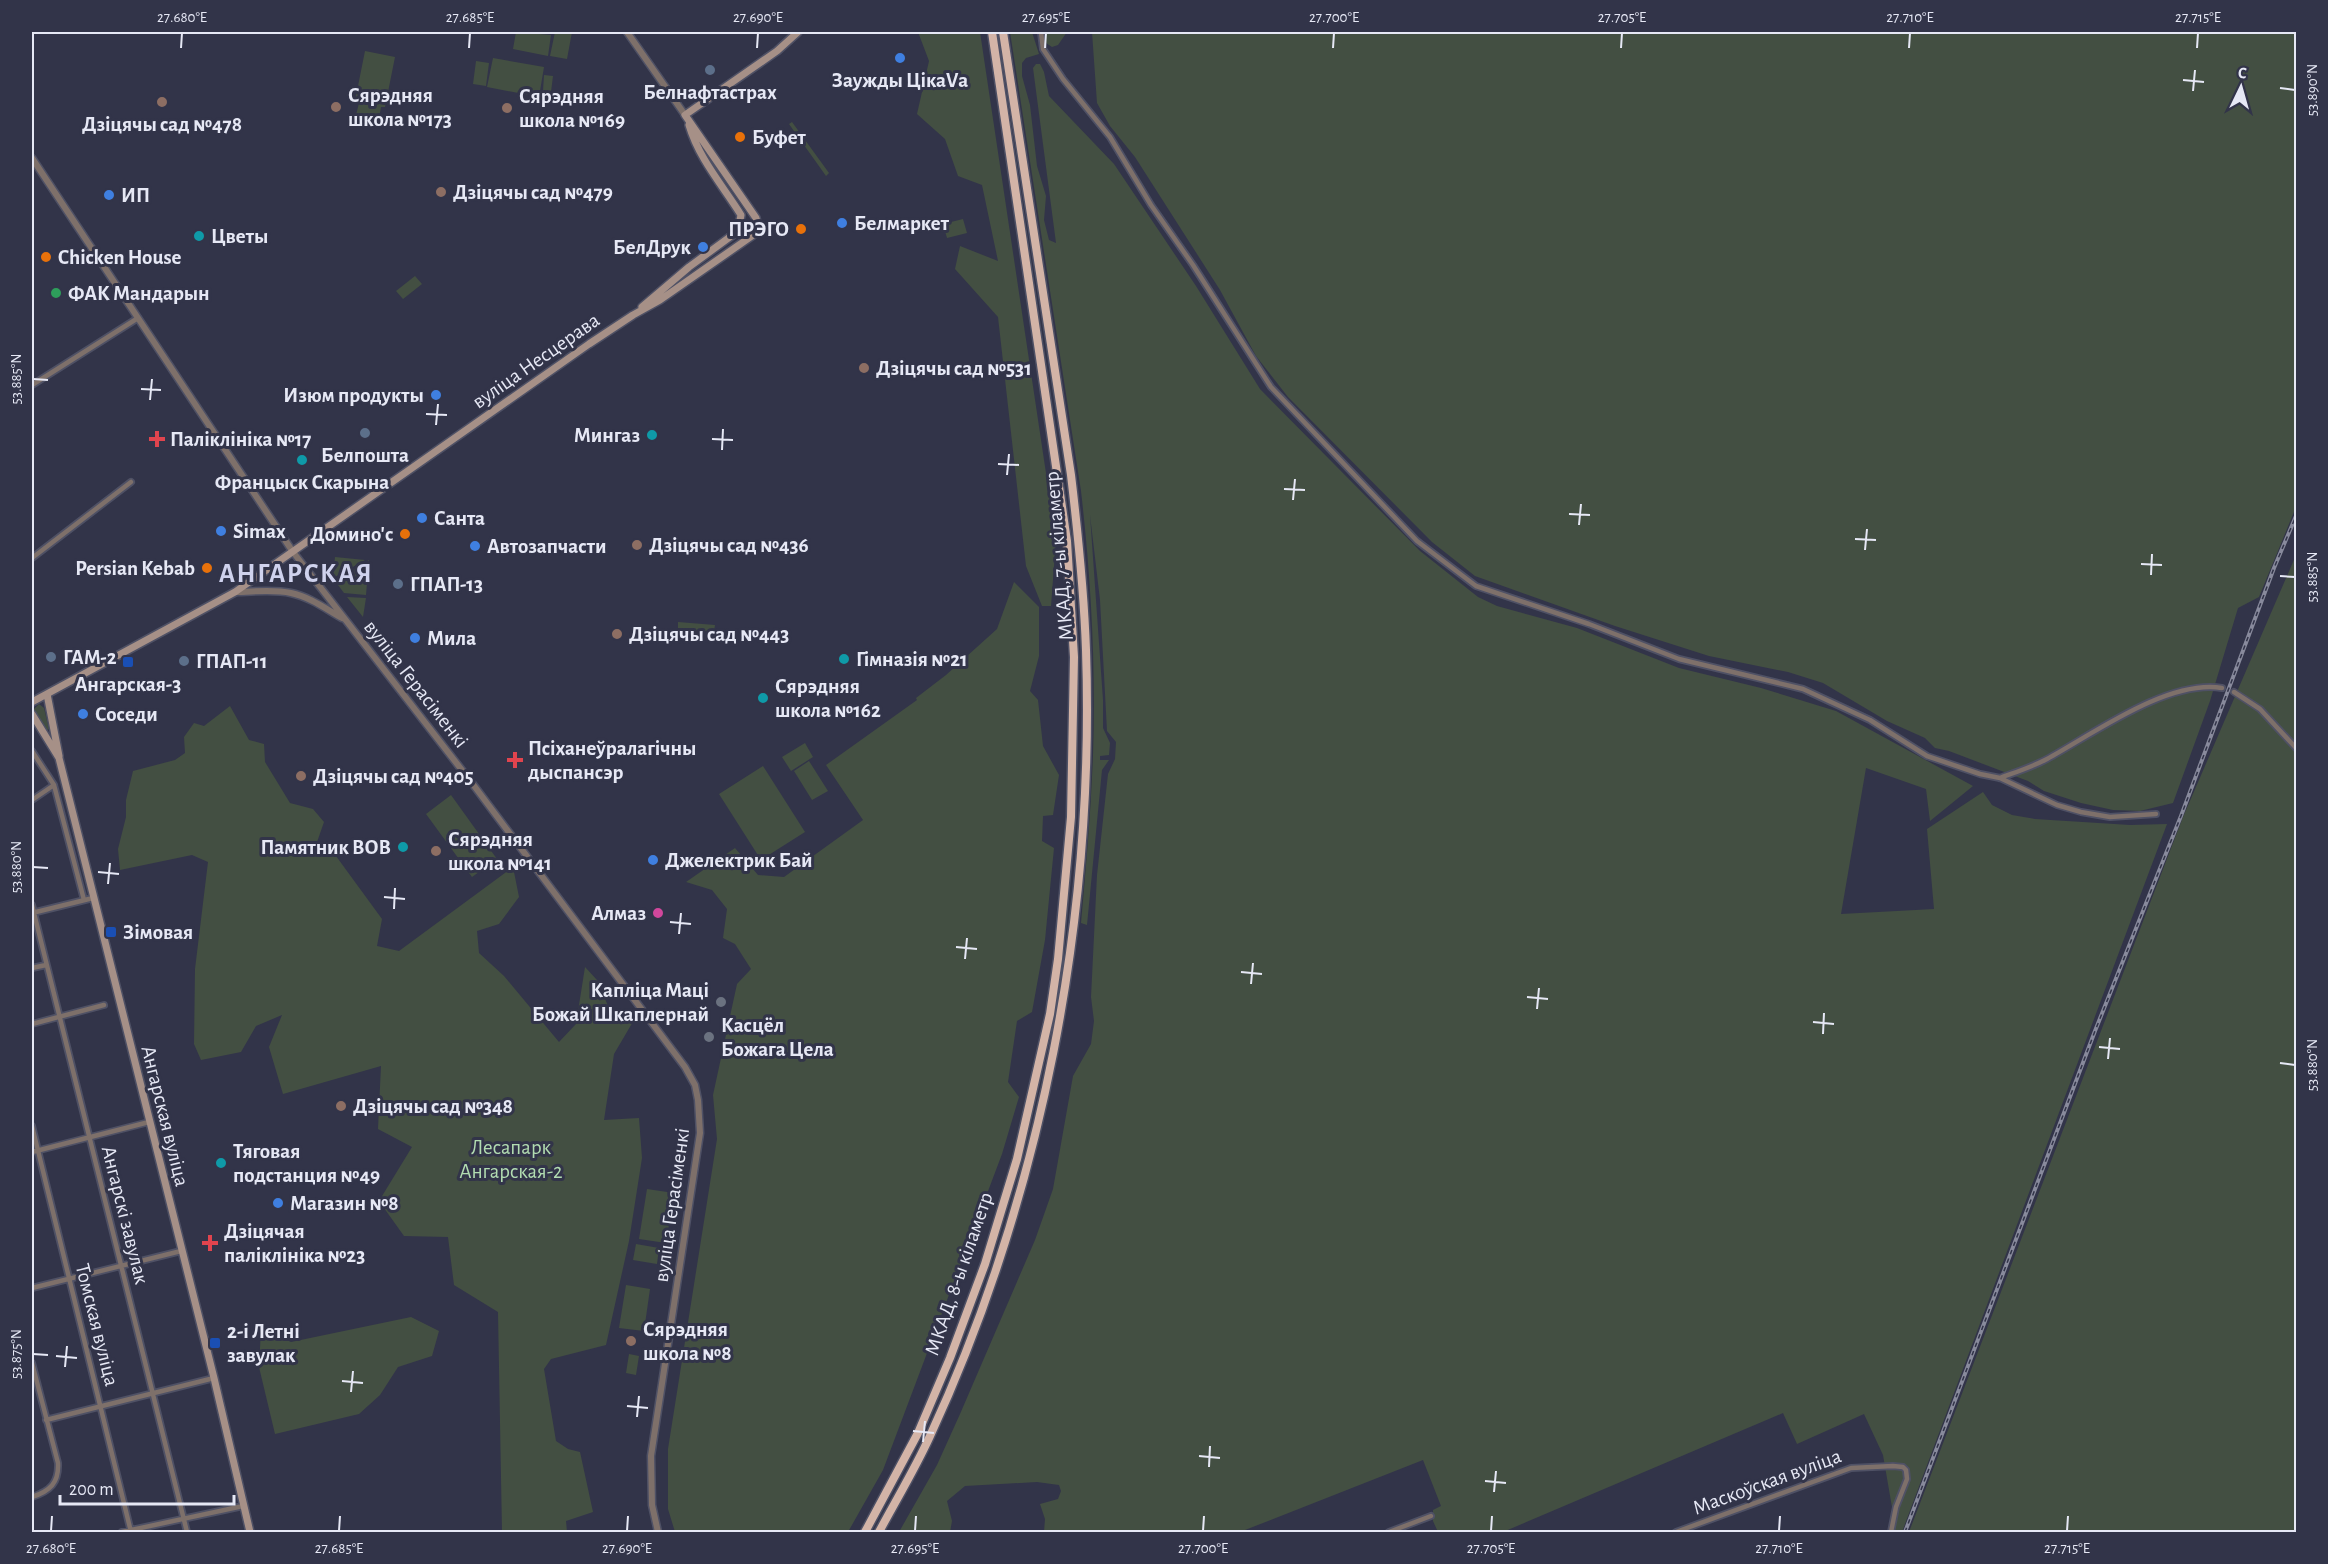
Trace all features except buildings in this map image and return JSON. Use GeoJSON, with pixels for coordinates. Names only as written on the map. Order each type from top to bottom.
{"type":"FeatureCollection","features":[{"type":"Feature","properties":{"kind":"highway","name":"МКАД, 7-ы кіламетр"},"geometry":{"type":"LineString","coordinates":[[992,32],[1067,542],[1071,594],[1074,741],[1071,817],[1058,959],[1050,1014]]}},
{"type":"Feature","properties":{"kind":"highway","name":"МКАД, 7-ы кіламетр"},"geometry":{"type":"LineString","coordinates":[[1003,32],[1071,476],[1086,652],[1086,742],[1082,834],[1061,1016]]}},
{"type":"Feature","properties":{"kind":"highway","name":"МКАД, 8-ы кіламетр"},"geometry":{"type":"LineString","coordinates":[[865,1533],[918,1433],[950,1358],[985,1264],[1017,1159],[1050,1014]]}},
{"type":"Feature","properties":{"kind":"highway","name":"МКАД, 8-ы кіламетр"},"geometry":{"type":"LineString","coordinates":[[879,1533],[930,1437],[962,1362],[997,1266],[1028,1160],[1061,1016]]}},
{"type":"Feature","properties":{"kind":"main road"},"geometry":{"type":"LineString","coordinates":[[687,119],[777,51],[798,32]]}},
{"type":"Feature","properties":{"kind":"main road"},"geometry":{"type":"LineString","coordinates":[[633,315],[660,300],[759,231],[759,223],[687,119]]}},
{"type":"Feature","properties":{"kind":"main road"},"geometry":{"type":"LineString","coordinates":[[633,315],[689,267],[738,231],[741,215],[693,139],[687,119]]}},
{"type":"Feature","properties":{"kind":"main road"},"geometry":{"type":"LineString","coordinates":[[712,170],[720,164]]}},
{"type":"Feature","properties":{"kind":"main road"},"geometry":{"type":"LineString","coordinates":[[738,231],[747,233],[744,241]]}},
{"type":"Feature","properties":{"kind":"main road"},"geometry":{"type":"LineString","coordinates":[[689,267],[687,274],[694,277]]}},
{"type":"Feature","properties":{"kind":"main road","name":"вуліца Несцерава"},"geometry":{"type":"LineString","coordinates":[[32,702],[235,592],[633,315]]}},
{"type":"Feature","properties":{"kind":"main road"},"geometry":{"type":"LineString","coordinates":[[47,694],[59,758]]}},
{"type":"Feature","properties":{"kind":"main road","name":"Ангарская вуліца"},"geometry":{"type":"LineString","coordinates":[[32,714],[59,758],[214,1378],[250,1533]]}},
{"type":"Feature","properties":{"kind":"street"},"geometry":{"type":"LineString","coordinates":[[627,32],[687,119]]}},
{"type":"Feature","properties":{"kind":"street"},"geometry":{"type":"LineString","coordinates":[[1041,32],[1044,48],[1063,79],[1110,137],[1151,205],[1193,265],[1271,387],[1426,548],[1476,586],[1535,605],[1678,658],[1803,688],[1870,720],[1926,756],[1980,774],[2000,778],[2057,805],[2110,817],[2156,814]]}},
{"type":"Feature","properties":{"kind":"street","name":"вуліца Герасіменкі"},"geometry":{"type":"LineString","coordinates":[[32,158],[293,552],[627,987],[685,1067],[695,1085],[700,1111],[700,1132],[651,1456],[652,1504],[658,1533]]}},
{"type":"Feature","properties":{"kind":"street"},"geometry":{"type":"LineString","coordinates":[[32,385],[138,318]]}},
{"type":"Feature","properties":{"kind":"street"},"geometry":{"type":"LineString","coordinates":[[32,558],[131,482]]}},
{"type":"Feature","properties":{"kind":"street"},"geometry":{"type":"LineString","coordinates":[[235,592],[292,593],[309,599],[346,621]]}},
{"type":"Feature","properties":{"kind":"street"},"geometry":{"type":"LineString","coordinates":[[2000,778],[2047,758],[2144,705],[2184,691],[2222,688]]}},
{"type":"Feature","properties":{"kind":"street"},"geometry":{"type":"LineString","coordinates":[[2234,692],[2260,709],[2296,748]]}},
{"type":"Feature","properties":{"kind":"street"},"geometry":{"type":"LineString","coordinates":[[32,751],[54,785],[84,900]]}},
{"type":"Feature","properties":{"kind":"street"},"geometry":{"type":"LineString","coordinates":[[32,800],[54,785]]}},
{"type":"Feature","properties":{"kind":"street"},"geometry":{"type":"LineString","coordinates":[[32,913],[93,898]]}},
{"type":"Feature","properties":{"kind":"street","name":"Ангарскі завулак"},"geometry":{"type":"LineString","coordinates":[[32,905],[32,913],[60,1017],[187,1533]]}},
{"type":"Feature","properties":{"kind":"street"},"geometry":{"type":"LineString","coordinates":[[32,968],[45,965]]}},
{"type":"Feature","properties":{"kind":"street"},"geometry":{"type":"LineString","coordinates":[[32,1024],[104,1005]]}},
{"type":"Feature","properties":{"kind":"street"},"geometry":{"type":"LineString","coordinates":[[34,1151],[149,1122]]}},
{"type":"Feature","properties":{"kind":"street","name":"Томская вуліца"},"geometry":{"type":"LineString","coordinates":[[32,1126],[34,1151],[69,1278],[131,1531]]}},
{"type":"Feature","properties":{"kind":"street"},"geometry":{"type":"LineString","coordinates":[[32,1288],[181,1251]]}},
{"type":"Feature","properties":{"kind":"street"},"geometry":{"type":"LineString","coordinates":[[32,1363],[58,1472],[56,1481],[50,1490],[32,1497]]}},
{"type":"Feature","properties":{"kind":"street"},"geometry":{"type":"LineString","coordinates":[[46,1419],[214,1378]]}},
{"type":"Feature","properties":{"kind":"street","name":"Маскоўская вуліца"},"geometry":{"type":"LineString","coordinates":[[1676,1533],[1851,1468],[1903,1467],[1906,1470],[1907,1479],[1896,1507],[1891,1533]]}},
{"type":"Feature","properties":{"kind":"street"},"geometry":{"type":"LineString","coordinates":[[122,1533],[243,1506]]}},
{"type":"Feature","properties":{"kind":"street"},"geometry":{"type":"LineString","coordinates":[[1389,1533],[1431,1516]]}},
{"type":"Feature","properties":{"kind":"green space"},"geometry":{"type":"Polygon","coordinates":[[[516,32],[551,35],[548,56],[513,49],[516,32]]]}},
{"type":"Feature","properties":{"kind":"green space"},"geometry":{"type":"Polygon","coordinates":[[[555,32],[572,32],[567,59],[550,56],[555,32]]]}},
{"type":"Feature","properties":{"kind":"green space"},"geometry":{"type":"Polygon","coordinates":[[[918,32],[980,32],[1056,540],[1051,606],[1042,606],[1026,566],[998,317],[955,269],[960,246],[998,261],[982,185],[958,176],[945,139],[917,114],[929,61],[918,32]]]}},
{"type":"Feature","properties":{"kind":"green space"},"geometry":{"type":"Polygon","coordinates":[[[1010,32],[1032,32],[1039,54],[1026,58],[1022,63],[1022,76],[1030,105],[1037,166],[1046,196],[1044,220],[1049,240],[1056,243],[1033,68],[1036,64],[1040,64],[1044,72],[1049,96],[1114,164],[1196,286],[1260,389],[1420,551],[1478,597],[1497,606],[1577,628],[1679,668],[1761,688],[1836,711],[1973,786],[1930,821],[1926,789],[1866,768],[1841,914],[1934,909],[1927,829],[1983,792],[1992,805],[2012,815],[2035,819],[2130,825],[2167,824],[1902,1532],[1894,1532],[1883,1455],[1864,1414],[1797,1444],[1783,1413],[1503,1532],[1438,1532],[1433,1521],[1433,1510],[1441,1506],[1423,1460],[1240,1532],[1044,1532],[1045,1519],[1040,1504],[1058,1499],[1061,1491],[1059,1485],[1037,1482],[965,1486],[947,1501],[952,1521],[950,1532],[899,1532],[937,1465],[960,1414],[1035,1240],[1053,1189],[1073,1076],[1091,1044],[1094,1021],[1091,997],[1097,875],[1108,774],[1115,759],[1116,742],[1107,731],[1100,600],[1090,515],[1103,728],[1110,743],[1109,755],[1100,756],[1100,760],[1109,760],[1102,770],[1087,925],[1081,923],[1091,797],[1094,722],[1088,557],[1081,491],[1010,32]]]}},
{"type":"Feature","properties":{"kind":"green space"},"geometry":{"type":"Polygon","coordinates":[[[1044,32],[1067,32],[1058,45],[1052,47],[1046,43],[1044,32]]]}},
{"type":"Feature","properties":{"kind":"green space"},"geometry":{"type":"Polygon","coordinates":[[[1092,32],[2296,32],[2296,507],[2259,597],[2238,608],[2210,701],[2173,803],[2140,811],[2113,810],[2044,791],[2028,781],[1949,751],[1935,748],[1925,738],[1887,721],[1823,683],[1788,672],[1709,656],[1615,626],[1475,576],[1432,542],[1288,397],[1256,356],[1220,290],[1135,157],[1110,126],[1097,103],[1092,32]]]}},
{"type":"Feature","properties":{"kind":"green space"},"geometry":{"type":"Polygon","coordinates":[[[365,51],[395,57],[385,107],[381,107],[379,119],[356,115],[359,103],[378,106],[355,101],[365,51]]]}},
{"type":"Feature","properties":{"kind":"green space"},"geometry":{"type":"Polygon","coordinates":[[[493,58],[544,67],[539,97],[487,87],[493,58]]]}},
{"type":"Feature","properties":{"kind":"green space"},"geometry":{"type":"Polygon","coordinates":[[[476,61],[489,63],[486,86],[473,84],[476,61]]]}},
{"type":"Feature","properties":{"kind":"green space"},"geometry":{"type":"Polygon","coordinates":[[[544,75],[553,76],[551,92],[543,91],[544,75]]]}},
{"type":"Feature","properties":{"kind":"green space"},"geometry":{"type":"Polygon","coordinates":[[[792,122],[829,173],[826,176],[789,124],[792,122]]]}},
{"type":"Feature","properties":{"kind":"green space"},"geometry":{"type":"Polygon","coordinates":[[[963,219],[967,233],[947,238],[943,224],[963,219]]]}},
{"type":"Feature","properties":{"kind":"green space"},"geometry":{"type":"Polygon","coordinates":[[[415,276],[422,284],[403,299],[396,291],[415,276]]]}},
{"type":"Feature","properties":{"kind":"green space"},"geometry":{"type":"Polygon","coordinates":[[[2296,555],[2296,1532],[1909,1532],[2183,817],[2296,555]]]}},
{"type":"Feature","properties":{"kind":"green space"},"geometry":{"type":"Polygon","coordinates":[[[335,557],[365,560],[335,577],[333,576],[335,557]]]}},
{"type":"Feature","properties":{"kind":"green space"},"geometry":{"type":"Polygon","coordinates":[[[369,560],[366,595],[344,593],[335,581],[369,560]]]}},
{"type":"Feature","properties":{"kind":"green space"},"geometry":{"type":"Polygon","coordinates":[[[1014,582],[1039,607],[1039,656],[1030,691],[1038,700],[1043,746],[1059,775],[1053,815],[1043,816],[1042,841],[1054,848],[1045,940],[1032,1012],[1017,1021],[1008,1082],[1019,1097],[1002,1154],[883,1470],[848,1532],[675,1532],[668,1509],[668,1449],[717,1139],[713,1095],[737,984],[751,969],[735,944],[723,938],[727,909],[712,890],[686,882],[735,848],[758,875],[784,877],[863,820],[826,765],[917,700],[916,698],[946,675],[997,629],[1014,582]]]}},
{"type":"Feature","properties":{"kind":"green space"},"geometry":{"type":"Polygon","coordinates":[[[347,597],[366,598],[363,617],[347,597]]]}},
{"type":"Feature","properties":{"kind":"green space"},"geometry":{"type":"Polygon","coordinates":[[[678,622],[715,625],[714,632],[678,629],[678,622]]]}},
{"type":"Feature","properties":{"kind":"green space"},"geometry":{"type":"Polygon","coordinates":[[[39,704],[44,708],[49,729],[47,730],[33,710],[39,704]]]}},
{"type":"Feature","properties":{"kind":"green space","name":"Лесапарк Ангарская-2"},"geometry":{"type":"Polygon","coordinates":[[[230,706],[249,740],[264,744],[265,762],[290,803],[313,809],[324,822],[316,845],[336,856],[382,919],[377,946],[399,951],[513,867],[519,897],[499,924],[477,931],[479,953],[504,976],[559,1042],[576,1024],[585,967],[597,980],[611,1013],[624,1009],[634,1020],[614,1054],[604,1120],[639,1118],[642,1158],[629,1241],[606,1345],[551,1359],[544,1369],[556,1441],[568,1449],[580,1452],[593,1512],[566,1521],[567,1532],[502,1532],[498,1312],[454,1285],[448,1237],[404,1236],[379,1201],[412,1147],[378,1129],[381,1066],[283,1094],[269,1047],[282,1015],[256,1026],[241,1052],[201,1060],[194,1044],[195,969],[208,862],[192,855],[120,870],[118,849],[126,817],[126,800],[133,771],[175,760],[185,753],[184,737],[194,723],[204,726],[230,706]]]}},
{"type":"Feature","properties":{"kind":"green space"},"geometry":{"type":"Polygon","coordinates":[[[805,743],[813,757],[791,771],[782,757],[805,743]]]}},
{"type":"Feature","properties":{"kind":"green space"},"geometry":{"type":"Polygon","coordinates":[[[809,761],[828,791],[812,800],[794,771],[809,761]]]}},
{"type":"Feature","properties":{"kind":"green space"},"geometry":{"type":"Polygon","coordinates":[[[763,766],[805,832],[761,860],[719,794],[763,766]]]}},
{"type":"Feature","properties":{"kind":"green space"},"geometry":{"type":"Polygon","coordinates":[[[451,795],[497,859],[472,877],[426,814],[451,795]]]}},
{"type":"Feature","properties":{"kind":"green space"},"geometry":{"type":"Polygon","coordinates":[[[647,1189],[674,1193],[666,1243],[639,1239],[647,1189]]]}},
{"type":"Feature","properties":{"kind":"green space"},"geometry":{"type":"Polygon","coordinates":[[[636,1244],[659,1248],[657,1264],[633,1260],[636,1244]]]}},
{"type":"Feature","properties":{"kind":"green space"},"geometry":{"type":"Polygon","coordinates":[[[626,1285],[650,1289],[644,1331],[619,1328],[626,1285]]]}},
{"type":"Feature","properties":{"kind":"green space"},"geometry":{"type":"Polygon","coordinates":[[[411,1317],[439,1331],[432,1356],[398,1367],[380,1395],[359,1414],[275,1434],[259,1367],[261,1329],[291,1342],[411,1317]]]}},
{"type":"Feature","properties":{"kind":"green space"},"geometry":{"type":"Polygon","coordinates":[[[629,1354],[639,1356],[636,1375],[626,1373],[629,1354]]]}},
{"type":"Feature","properties":{"kind":"railway"},"geometry":{"type":"LineString","coordinates":[[1905,1532],[2095,1031],[2181,816],[2274,568],[2296,516]]}},
{"type":"Feature","properties":{"kind":"place","name":"Заужды ЦікаVа"},"geometry":{"type":"Point","coordinates":[900,58]}},
{"type":"Feature","properties":{"kind":"place","name":"Белнафтастрах"},"geometry":{"type":"Point","coordinates":[710,70]}},
{"type":"Feature","properties":{"kind":"place","name":"Дзіцячы сад №478"},"geometry":{"type":"Point","coordinates":[162,102]}},
{"type":"Feature","properties":{"kind":"place","name":"Сярэдняя школа №173"},"geometry":{"type":"Point","coordinates":[336,107]}},
{"type":"Feature","properties":{"kind":"place","name":"Сярэдняя школа №169"},"geometry":{"type":"Point","coordinates":[507,108]}},
{"type":"Feature","properties":{"kind":"place","name":"Буфет"},"geometry":{"type":"Point","coordinates":[740,137]}},
{"type":"Feature","properties":{"kind":"place","name":"Дзіцячы сад №479"},"geometry":{"type":"Point","coordinates":[441,192]}},
{"type":"Feature","properties":{"kind":"place","name":"ИП"},"geometry":{"type":"Point","coordinates":[109,195]}},
{"type":"Feature","properties":{"kind":"place","name":"Белмаркет"},"geometry":{"type":"Point","coordinates":[842,223]}},
{"type":"Feature","properties":{"kind":"place","name":"ПРЭГО"},"geometry":{"type":"Point","coordinates":[801,229]}},
{"type":"Feature","properties":{"kind":"place","name":"Цветы"},"geometry":{"type":"Point","coordinates":[199,236]}},
{"type":"Feature","properties":{"kind":"place","name":"БелДрук"},"geometry":{"type":"Point","coordinates":[703,247]}},
{"type":"Feature","properties":{"kind":"place","name":"Chicken House"},"geometry":{"type":"Point","coordinates":[46,257]}},
{"type":"Feature","properties":{"kind":"place","name":"ФАК Мандарын"},"geometry":{"type":"Point","coordinates":[56,293]}},
{"type":"Feature","properties":{"kind":"place","name":"Дзіцячы сад №531"},"geometry":{"type":"Point","coordinates":[864,368]}},
{"type":"Feature","properties":{"kind":"place","name":"Изюм продукты"},"geometry":{"type":"Point","coordinates":[436,395]}},
{"type":"Feature","properties":{"kind":"place","name":"Белпошта"},"geometry":{"type":"Point","coordinates":[365,433]}},
{"type":"Feature","properties":{"kind":"place","name":"Мингаз"},"geometry":{"type":"Point","coordinates":[652,435]}},
{"type":"Feature","properties":{"kind":"place","name":"Паліклініка №17"},"geometry":{"type":"Point","coordinates":[157,439]}},
{"type":"Feature","properties":{"kind":"place","name":"Францыск Скарына"},"geometry":{"type":"Point","coordinates":[302,460]}},
{"type":"Feature","properties":{"kind":"place","name":"Санта"},"geometry":{"type":"Point","coordinates":[422,518]}},
{"type":"Feature","properties":{"kind":"place","name":"Simax"},"geometry":{"type":"Point","coordinates":[221,531]}},
{"type":"Feature","properties":{"kind":"place","name":"Домино'c"},"geometry":{"type":"Point","coordinates":[405,534]}},
{"type":"Feature","properties":{"kind":"place","name":"Дзіцячы сад №436"},"geometry":{"type":"Point","coordinates":[637,545]}},
{"type":"Feature","properties":{"kind":"place","name":"Автозапчасти"},"geometry":{"type":"Point","coordinates":[475,546]}},
{"type":"Feature","properties":{"kind":"place","name":"Persian Kebab"},"geometry":{"type":"Point","coordinates":[207,568]}},
{"type":"Feature","properties":{"kind":"place","name":"ГПАП-13"},"geometry":{"type":"Point","coordinates":[398,584]}},
{"type":"Feature","properties":{"kind":"place","name":"Дзіцячы сад №443"},"geometry":{"type":"Point","coordinates":[617,634]}},
{"type":"Feature","properties":{"kind":"place","name":"Мила"},"geometry":{"type":"Point","coordinates":[415,638]}},
{"type":"Feature","properties":{"kind":"place","name":"ГАМ-2"},"geometry":{"type":"Point","coordinates":[51,657]}},
{"type":"Feature","properties":{"kind":"place","name":"Гімназія №21"},"geometry":{"type":"Point","coordinates":[844,659]}},
{"type":"Feature","properties":{"kind":"place","name":"ГПАП-11"},"geometry":{"type":"Point","coordinates":[184,661]}},
{"type":"Feature","properties":{"kind":"place","name":"Ангарская-3"},"geometry":{"type":"Point","coordinates":[128,662]}},
{"type":"Feature","properties":{"kind":"place","name":"Сярэдняя школа №162"},"geometry":{"type":"Point","coordinates":[763,698]}},
{"type":"Feature","properties":{"kind":"place","name":"Соседи"},"geometry":{"type":"Point","coordinates":[83,714]}},
{"type":"Feature","properties":{"kind":"place","name":"Псіханеўралагічны дыспансэр"},"geometry":{"type":"Point","coordinates":[515,760]}},
{"type":"Feature","properties":{"kind":"place","name":"Дзіцячы сад №405"},"geometry":{"type":"Point","coordinates":[301,776]}},
{"type":"Feature","properties":{"kind":"place","name":"Памятник ВОВ"},"geometry":{"type":"Point","coordinates":[403,847]}},
{"type":"Feature","properties":{"kind":"place","name":"Сярэдняя школа №141"},"geometry":{"type":"Point","coordinates":[436,851]}},
{"type":"Feature","properties":{"kind":"place","name":"Джелектрик Бай"},"geometry":{"type":"Point","coordinates":[653,860]}},
{"type":"Feature","properties":{"kind":"place","name":"Алмаз"},"geometry":{"type":"Point","coordinates":[658,913]}},
{"type":"Feature","properties":{"kind":"place","name":"Зімовая"},"geometry":{"type":"Point","coordinates":[111,932]}},
{"type":"Feature","properties":{"kind":"place","name":"Капліца Маці Божай Шкаплернай"},"geometry":{"type":"Point","coordinates":[721,1002]}},
{"type":"Feature","properties":{"kind":"place","name":"Касцёл Божага Цела"},"geometry":{"type":"Point","coordinates":[709,1037]}},
{"type":"Feature","properties":{"kind":"place","name":"Дзіцячы сад №348"},"geometry":{"type":"Point","coordinates":[341,1106]}},
{"type":"Feature","properties":{"kind":"place","name":"Тяговая подстанция №49"},"geometry":{"type":"Point","coordinates":[221,1163]}},
{"type":"Feature","properties":{"kind":"place","name":"Магазин №8"},"geometry":{"type":"Point","coordinates":[278,1203]}},
{"type":"Feature","properties":{"kind":"place","name":"Дзіцячая паліклініка №23"},"geometry":{"type":"Point","coordinates":[210,1243]}},
{"type":"Feature","properties":{"kind":"place","name":"Сярэдняя школа №8"},"geometry":{"type":"Point","coordinates":[631,1341]}},
{"type":"Feature","properties":{"kind":"place","name":"2-і Летні завулак"},"geometry":{"type":"Point","coordinates":[215,1343]}},
{"type":"Feature","properties":{"kind":"district","name":"АНГАРСКАЯ"},"geometry":{"type":"Point","coordinates":[296,573]}}]}
